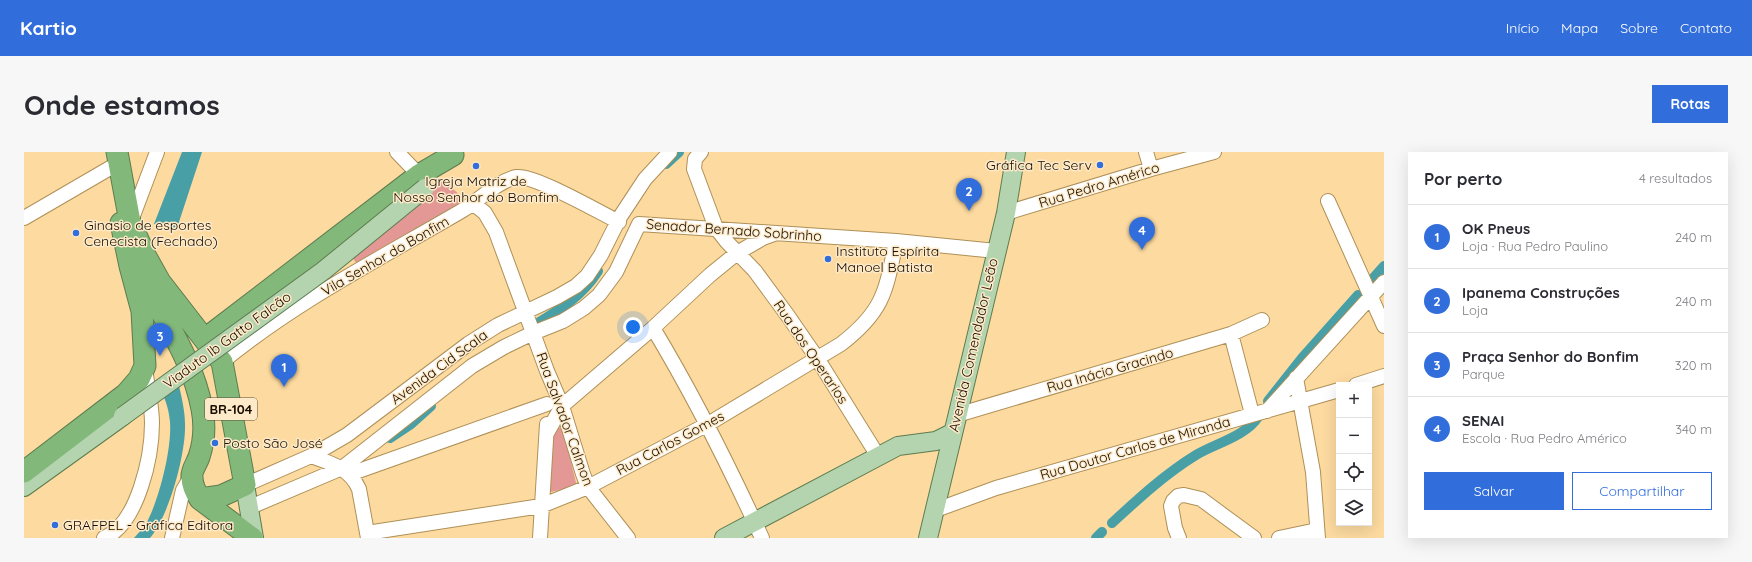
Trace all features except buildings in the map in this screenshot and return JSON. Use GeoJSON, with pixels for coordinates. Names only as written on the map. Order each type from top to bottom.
{"type":"FeatureCollection","features":[{"type":"Feature","properties":{"kind":"highway"},"geometry":{"type":"LineString","coordinates":[[205,339],[257,297],[422,181],[455,153]]}},
{"type":"Feature","properties":{"kind":"highway","name":"BR-104"},"geometry":{"type":"LineString","coordinates":[[111,157],[130,222],[146,257],[160,282],[222,362],[245,485]]}},
{"type":"Feature","properties":{"kind":"highway"},"geometry":{"type":"LineString","coordinates":[[24,472],[126,394],[139,379],[145,366],[142,311],[127,252],[111,157]]}},
{"type":"Feature","properties":{"kind":"highway"},"geometry":{"type":"LineString","coordinates":[[127,252],[138,267],[152,297],[185,355],[197,385],[203,410],[204,434],[200,456],[192,476],[195,490],[200,499],[245,536]]}},
{"type":"Feature","properties":{"kind":"highway"},"geometry":{"type":"LineString","coordinates":[[200,499],[221,496],[245,485]]}},
{"type":"Feature","properties":{"kind":"main road","name":"Avenida Comendador Leão"},"geometry":{"type":"LineString","coordinates":[[928,538],[933,511],[1006,213],[1013,153]]}},
{"type":"Feature","properties":{"kind":"main road","name":"Viaduto Ib Gatto Falcão"},"geometry":{"type":"LineString","coordinates":[[24,487],[323,271],[422,181]]}},
{"type":"Feature","properties":{"kind":"main road"},"geometry":{"type":"LineString","coordinates":[[724,538],[759,530],[878,456],[898,446],[907,443],[936,441],[952,433]]}},
{"type":"Feature","properties":{"kind":"main road"},"geometry":{"type":"LineString","coordinates":[[245,485],[248,508],[245,536]]}},
{"type":"Feature","properties":{"kind":"street"},"geometry":{"type":"LineString","coordinates":[[130,222],[156,152]]}},
{"type":"Feature","properties":{"kind":"street"},"geometry":{"type":"LineString","coordinates":[[397,152],[422,181]]}},
{"type":"Feature","properties":{"kind":"street","name":"Avenida Cid Scala"},"geometry":{"type":"LineString","coordinates":[[245,485],[311,456],[348,435],[468,344],[498,325],[557,297],[576,286],[587,276],[645,179],[670,152]]}},
{"type":"Feature","properties":{"kind":"street"},"geometry":{"type":"LineString","coordinates":[[1146,152],[1152,169]]}},
{"type":"Feature","properties":{"kind":"street","name":"Rua Pedro Américo"},"geometry":{"type":"LineString","coordinates":[[1006,213],[1214,152]]}},
{"type":"Feature","properties":{"kind":"street","name":"Rua dos Operarios"},"geometry":{"type":"LineString","coordinates":[[699,154],[693,163],[694,168],[716,228],[755,272],[817,358],[878,456]]}},
{"type":"Feature","properties":{"kind":"street"},"geometry":{"type":"LineString","coordinates":[[24,218],[111,157]]}},
{"type":"Feature","properties":{"kind":"street","name":"Vila Senhor do Bonfim"},"geometry":{"type":"LineString","coordinates":[[222,362],[277,321],[369,264],[474,204],[505,182],[517,177],[524,177],[541,183],[619,222]]}},
{"type":"Feature","properties":{"kind":"street"},"geometry":{"type":"LineString","coordinates":[[1328,201],[1384,326]]}},
{"type":"Feature","properties":{"kind":"street","name":"Rua Salvador Calmon"},"geometry":{"type":"LineString","coordinates":[[474,204],[485,213],[496,232],[547,372],[562,406],[588,487],[623,536]]}},
{"type":"Feature","properties":{"kind":"street","name":"Avenida Cid Scala"},"geometry":{"type":"LineString","coordinates":[[248,508],[346,471],[472,366],[504,347],[533,333],[564,321],[584,308],[599,295],[616,272],[639,224]]}},
{"type":"Feature","properties":{"kind":"street","name":"Senador Bernado Sobrinho"},"geometry":{"type":"LineString","coordinates":[[639,224],[896,241],[996,251]]}},
{"type":"Feature","properties":{"kind":"street"},"geometry":{"type":"LineString","coordinates":[[547,433],[562,406],[737,253],[763,238],[776,234]]}},
{"type":"Feature","properties":{"kind":"street","name":"Rua Carlos Gomes"},"geometry":{"type":"LineString","coordinates":[[368,536],[541,506],[588,487],[708,424],[841,344],[855,333],[876,309],[882,297],[888,281],[896,241]]}},
{"type":"Feature","properties":{"kind":"street"},"geometry":{"type":"LineString","coordinates":[[1267,411],[1384,282]]}},
{"type":"Feature","properties":{"kind":"street"},"geometry":{"type":"LineString","coordinates":[[257,297],[277,321]]}},
{"type":"Feature","properties":{"kind":"street","name":"Rua Inácio Gracindo"},"geometry":{"type":"LineString","coordinates":[[957,415],[1231,334],[1262,320]]}},
{"type":"Feature","properties":{"kind":"street"},"geometry":{"type":"LineString","coordinates":[[653,328],[681,374],[708,424],[759,530]]}},
{"type":"Feature","properties":{"kind":"street"},"geometry":{"type":"LineString","coordinates":[[1231,334],[1252,414]]}},
{"type":"Feature","properties":{"kind":"street"},"geometry":{"type":"LineString","coordinates":[[104,538],[120,526],[130,513],[137,498],[146,466],[151,440],[152,422],[145,366]]}},
{"type":"Feature","properties":{"kind":"street"},"geometry":{"type":"LineString","coordinates":[[540,538],[547,433],[547,372]]}},
{"type":"Feature","properties":{"kind":"street"},"geometry":{"type":"LineString","coordinates":[[1365,382],[1384,376]]}},
{"type":"Feature","properties":{"kind":"street"},"geometry":{"type":"LineString","coordinates":[[1279,538],[1317,534],[1313,472],[1296,378]]}},
{"type":"Feature","properties":{"kind":"street","name":"Rua Doutor Carlos de Miranda"},"geometry":{"type":"LineString","coordinates":[[933,511],[996,488],[1336,391]]}},
{"type":"Feature","properties":{"kind":"street"},"geometry":{"type":"LineString","coordinates":[[346,471],[547,404]]}},
{"type":"Feature","properties":{"kind":"street"},"geometry":{"type":"LineString","coordinates":[[311,456],[346,471],[359,488],[368,536]]}},
{"type":"Feature","properties":{"kind":"street"},"geometry":{"type":"LineString","coordinates":[[172,536],[183,490],[192,476]]}},
{"type":"Feature","properties":{"kind":"street"},"geometry":{"type":"LineString","coordinates":[[1179,538],[1175,528],[1171,506],[1173,501],[1178,496],[1184,495],[1200,499],[1254,538]]}},
{"type":"Feature","properties":{"kind":"shaded area"},"geometry":{"type":"Polygon","coordinates":[[[441,179],[466,200],[356,263],[352,257],[370,237],[441,179]]]}},
{"type":"Feature","properties":{"kind":"shaded area"},"geometry":{"type":"Polygon","coordinates":[[[555,427],[563,428],[577,487],[550,492],[551,434],[555,427]]]}},
{"type":"Feature","properties":{"kind":"water"},"geometry":{"type":"Polygon","coordinates":[[[182,152],[202,152],[177,228],[154,224],[182,152]]]}},
{"type":"Feature","properties":{"kind":"water"},"geometry":{"type":"Polygon","coordinates":[[[178,381],[184,408],[185,437],[175,484],[164,515],[150,538],[134,538],[145,526],[151,514],[156,502],[167,460],[170,422],[168,408],[162,393],[178,381]]]}},
{"type":"Feature","properties":{"kind":"waterway"},"geometry":{"type":"LineString","coordinates":[[666,164],[679,152]]}},
{"type":"Feature","properties":{"kind":"waterway"},"geometry":{"type":"LineString","coordinates":[[1368,284],[1384,266]]}},
{"type":"Feature","properties":{"kind":"waterway"},"geometry":{"type":"LineString","coordinates":[[536,324],[578,295],[598,271]]}},
{"type":"Feature","properties":{"kind":"waterway"},"geometry":{"type":"LineString","coordinates":[[1268,401],[1302,358],[1358,295]]}},
{"type":"Feature","properties":{"kind":"waterway"},"geometry":{"type":"LineString","coordinates":[[390,438],[411,424],[431,406]]}},
{"type":"Feature","properties":{"kind":"waterway"},"geometry":{"type":"LineString","coordinates":[[1112,523],[1173,470],[1203,451],[1238,434],[1253,424],[1258,417]]}},
{"type":"Feature","properties":{"kind":"waterway"},"geometry":{"type":"LineString","coordinates":[[1096,538],[1102,532]]}},
{"type":"Feature","properties":{"kind":"place","name":"Gráfica Tec Serv"},"geometry":{"type":"Point","coordinates":[1100,165]}},
{"type":"Feature","properties":{"kind":"place","name":"Igreja Matriz de Nosso Senhor do Bomfim"},"geometry":{"type":"Point","coordinates":[476,166]}},
{"type":"Feature","properties":{"kind":"place","name":"Ipanema Construções"},"geometry":{"type":"Point","coordinates":[969,211]}},
{"type":"Feature","properties":{"kind":"place","name":"Ginasio de esportes Cenecista (Fechado)"},"geometry":{"type":"Point","coordinates":[76,233]}},
{"type":"Feature","properties":{"kind":"place","name":"SENAI"},"geometry":{"type":"Point","coordinates":[1142,250]}},
{"type":"Feature","properties":{"kind":"place","name":"Instituto Espírita Manoel Batista"},"geometry":{"type":"Point","coordinates":[828,259]}},
{"type":"Feature","properties":{"kind":"place","name":"Praça Senhor do Bonfim"},"geometry":{"type":"Point","coordinates":[160,356]}},
{"type":"Feature","properties":{"kind":"place","name":"OK Pneus"},"geometry":{"type":"Point","coordinates":[284,387]}},
{"type":"Feature","properties":{"kind":"place","name":"Posto São José"},"geometry":{"type":"Point","coordinates":[215,443]}},
{"type":"Feature","properties":{"kind":"place","name":"GRAFPEL - Gráfica Editora"},"geometry":{"type":"Point","coordinates":[55,525]}}]}
